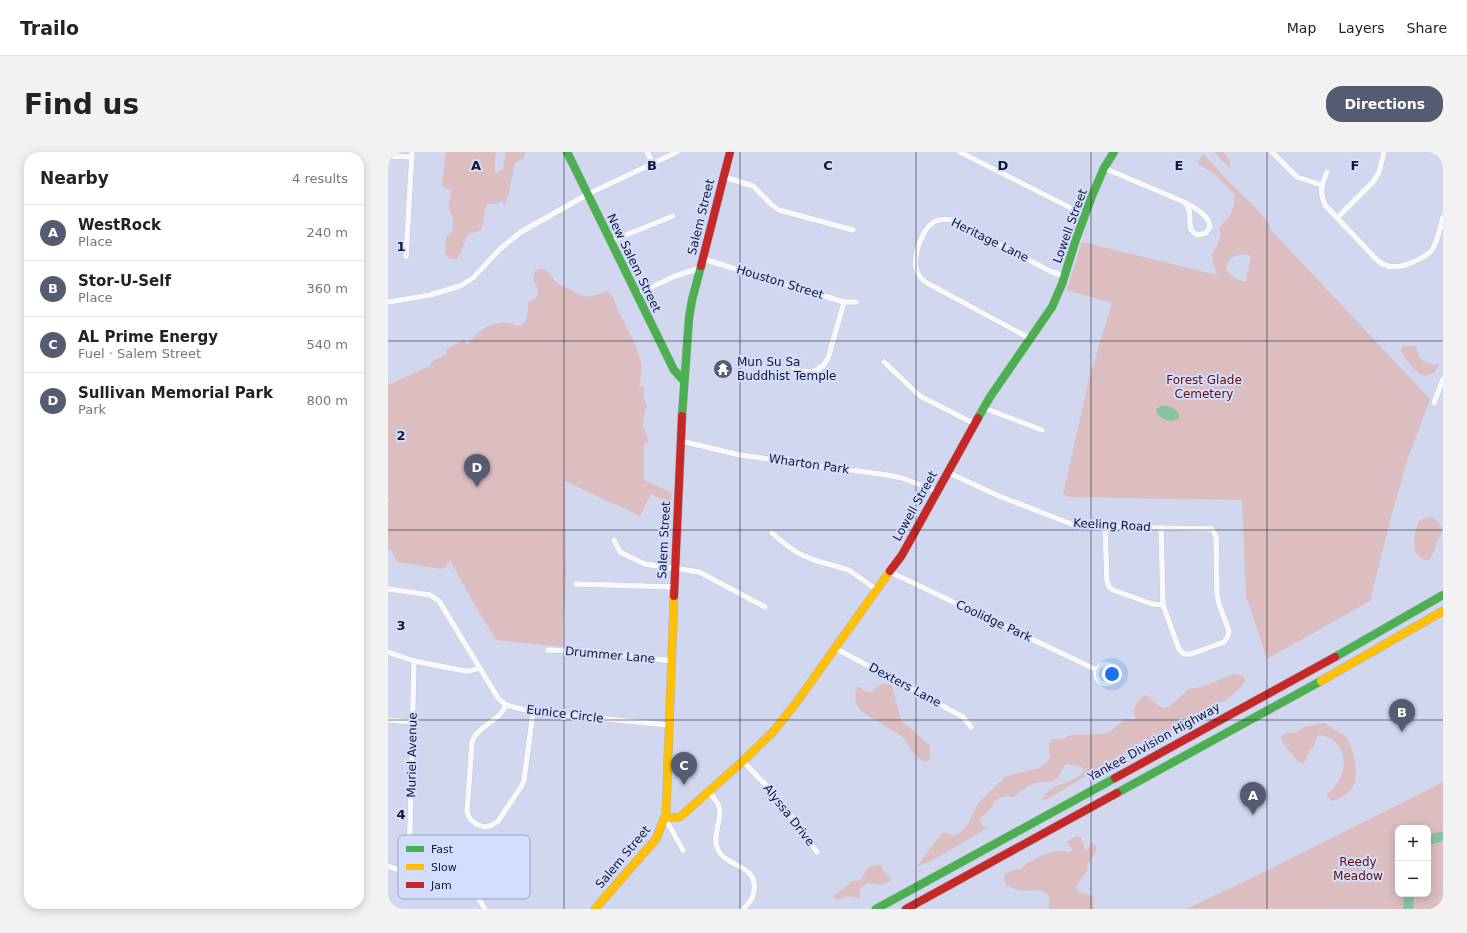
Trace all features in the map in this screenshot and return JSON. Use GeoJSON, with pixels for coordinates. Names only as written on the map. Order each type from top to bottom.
{"type":"FeatureCollection","features":[{"type":"Feature","properties":{"kind":"main road","name":"New Salem Street"},"geometry":{"type":"LineString","coordinates":[[567,152],[674,370],[684,381]]}},
{"type":"Feature","properties":{"kind":"main road","name":"Salem Street"},"geometry":{"type":"LineString","coordinates":[[595,909],[651,845],[660,833],[665,818],[670,725],[674,587],[685,360],[689,314],[730,152]]}},
{"type":"Feature","properties":{"kind":"main road","name":"Lowell Street"},"geometry":{"type":"LineString","coordinates":[[665,818],[680,817],[765,741],[783,720],[905,550],[974,424],[1001,381],[1052,308],[1065,276],[1085,215],[1104,168],[1114,152]]}},
{"type":"Feature","properties":{"kind":"main road"},"geometry":{"type":"LineString","coordinates":[[674,370],[682,365],[685,360]]}},
{"type":"Feature","properties":{"kind":"main road","name":"Yankee Division Highway"},"geometry":{"type":"LineString","coordinates":[[876,909],[1333,658],[1443,595]]}},
{"type":"Feature","properties":{"kind":"main road"},"geometry":{"type":"LineString","coordinates":[[906,909],[1341,670],[1443,611]]}},
{"type":"Feature","properties":{"kind":"street"},"geometry":{"type":"LineString","coordinates":[[647,152],[653,164]]}},
{"type":"Feature","properties":{"kind":"street"},"geometry":{"type":"LineString","coordinates":[[388,302],[430,294],[460,286],[478,273],[500,249],[521,232],[588,194],[677,152]]}},
{"type":"Feature","properties":{"kind":"street"},"geometry":{"type":"LineString","coordinates":[[960,152],[1085,215]]}},
{"type":"Feature","properties":{"kind":"street"},"geometry":{"type":"LineString","coordinates":[[1272,152],[1297,177],[1322,185]]}},
{"type":"Feature","properties":{"kind":"street"},"geometry":{"type":"LineString","coordinates":[[1337,218],[1373,182],[1379,172],[1384,152]]}},
{"type":"Feature","properties":{"kind":"street"},"geometry":{"type":"LineString","coordinates":[[388,156],[412,155],[406,256]]}},
{"type":"Feature","properties":{"kind":"street"},"geometry":{"type":"LineString","coordinates":[[1104,168],[1184,202],[1195,209],[1208,219],[1210,227],[1206,233],[1198,235],[1192,231],[1190,228],[1190,211],[1184,202]]}},
{"type":"Feature","properties":{"kind":"street"},"geometry":{"type":"LineString","coordinates":[[1327,172],[1322,185],[1322,197],[1325,204],[1378,261],[1387,266],[1396,268],[1406,265],[1424,257],[1429,253],[1435,245],[1443,217]]}},
{"type":"Feature","properties":{"kind":"street"},"geometry":{"type":"LineString","coordinates":[[724,176],[753,186],[778,210],[854,230]]}},
{"type":"Feature","properties":{"kind":"street"},"geometry":{"type":"LineString","coordinates":[[611,241],[673,216]]}},
{"type":"Feature","properties":{"kind":"street","name":"Heritage Lane"},"geometry":{"type":"LineString","coordinates":[[1031,339],[927,283],[921,278],[916,269],[915,261],[923,232],[936,221],[944,219],[952,220],[1052,272],[1065,276]]}},
{"type":"Feature","properties":{"kind":"street","name":"Houston Street"},"geometry":{"type":"LineString","coordinates":[[703,259],[844,302],[856,302]]}},
{"type":"Feature","properties":{"kind":"street"},"geometry":{"type":"LineString","coordinates":[[636,294],[675,276],[701,268]]}},
{"type":"Feature","properties":{"kind":"street"},"geometry":{"type":"LineString","coordinates":[[789,365],[806,372],[818,369],[825,363],[829,355],[844,302]]}},
{"type":"Feature","properties":{"kind":"street"},"geometry":{"type":"LineString","coordinates":[[884,362],[920,396],[974,424]]}},
{"type":"Feature","properties":{"kind":"street"},"geometry":{"type":"LineString","coordinates":[[1434,403],[1443,379]]}},
{"type":"Feature","properties":{"kind":"street"},"geometry":{"type":"LineString","coordinates":[[984,408],[1042,430]]}},
{"type":"Feature","properties":{"kind":"street","name":"Wharton Park"},"geometry":{"type":"LineString","coordinates":[[681,441],[740,455],[887,475],[908,480],[936,491]]}},
{"type":"Feature","properties":{"kind":"street","name":"Keeling Road"},"geometry":{"type":"LineString","coordinates":[[947,472],[999,496],[1073,525],[1106,527],[1208,528],[1214,531],[1216,537],[1217,594],[1229,631],[1228,637],[1224,642],[1191,654],[1182,653],[1178,648],[1163,604]]}},
{"type":"Feature","properties":{"kind":"street"},"geometry":{"type":"LineString","coordinates":[[1106,527],[1107,581],[1109,587],[1113,590],[1152,604],[1163,604],[1161,528]]}},
{"type":"Feature","properties":{"kind":"street"},"geometry":{"type":"LineString","coordinates":[[772,533],[798,553],[814,560],[854,573],[877,590]]}},
{"type":"Feature","properties":{"kind":"street"},"geometry":{"type":"LineString","coordinates":[[614,540],[620,552],[644,564],[700,573],[765,607]]}},
{"type":"Feature","properties":{"kind":"street","name":"Coolidge Park"},"geometry":{"type":"LineString","coordinates":[[890,572],[1097,670]]}},
{"type":"Feature","properties":{"kind":"street"},"geometry":{"type":"LineString","coordinates":[[576,584],[674,587]]}},
{"type":"Feature","properties":{"kind":"street"},"geometry":{"type":"LineString","coordinates":[[388,589],[430,595],[438,599],[498,698],[506,705],[502,712],[477,733],[472,741],[467,812],[472,822],[481,827],[490,826],[497,822],[523,783],[533,712]]}},
{"type":"Feature","properties":{"kind":"street","name":"Dexters Lane"},"geometry":{"type":"LineString","coordinates":[[835,648],[962,716],[971,727]]}},
{"type":"Feature","properties":{"kind":"street","name":"Drummer Lane"},"geometry":{"type":"LineString","coordinates":[[548,650],[589,651],[672,661]]}},
{"type":"Feature","properties":{"kind":"street"},"geometry":{"type":"LineString","coordinates":[[388,652],[414,661],[467,672],[479,668]]}},
{"type":"Feature","properties":{"kind":"street","name":"Muriel Avenue"},"geometry":{"type":"LineString","coordinates":[[409,835],[414,661]]}},
{"type":"Feature","properties":{"kind":"street","name":"Eunice Circle"},"geometry":{"type":"LineString","coordinates":[[506,705],[533,712],[670,725]]}},
{"type":"Feature","properties":{"kind":"street"},"geometry":{"type":"LineString","coordinates":[[388,720],[412,722]]}},
{"type":"Feature","properties":{"kind":"street","name":"Alyssa Drive"},"geometry":{"type":"LineString","coordinates":[[743,761],[780,800],[817,852]]}},
{"type":"Feature","properties":{"kind":"street"},"geometry":{"type":"LineString","coordinates":[[709,792],[719,808],[715,837],[719,853],[728,861],[746,869],[753,879],[753,895],[750,902],[743,909]]}},
{"type":"Feature","properties":{"kind":"street"},"geometry":{"type":"LineString","coordinates":[[665,818],[683,850]]}},
{"type":"Feature","properties":{"kind":"street"},"geometry":{"type":"LineString","coordinates":[[388,866],[398,870]]}},
{"type":"Feature","properties":{"kind":"street"},"geometry":{"type":"LineString","coordinates":[[479,899],[485,909]]}},
{"type":"Feature","properties":{"kind":"green space"},"geometry":{"type":"Polygon","coordinates":[[[446,152],[496,152],[495,172],[498,173],[503,169],[506,152],[525,152],[524,158],[515,163],[508,196],[504,206],[502,201],[496,204],[488,204],[486,206],[482,228],[479,231],[468,234],[456,260],[449,258],[445,254],[446,237],[452,232],[453,221],[448,207],[451,190],[442,185],[446,152]]]}},
{"type":"Feature","properties":{"kind":"green space"},"geometry":{"type":"Polygon","coordinates":[[[1214,152],[1223,152],[1229,159],[1230,168],[1214,152]]]}},
{"type":"Feature","properties":{"kind":"green space","name":"Forest Glade Cemetery"},"geometry":{"type":"Polygon","coordinates":[[[1202,155],[1209,160],[1255,207],[1270,225],[1269,228],[1430,399],[1407,461],[1370,601],[1267,659],[1246,596],[1242,500],[1069,497],[1063,494],[1089,379],[1112,303],[1067,290],[1082,242],[1217,275],[1212,256],[1219,240],[1220,227],[1231,214],[1235,195],[1212,172],[1198,164],[1202,155]],[[1242,254],[1230,259],[1226,267],[1229,273],[1237,279],[1246,282],[1251,256],[1242,254]]]}},
{"type":"Feature","properties":{"kind":"green space"},"geometry":{"type":"Polygon","coordinates":[[[540,269],[548,272],[558,284],[577,294],[590,296],[607,291],[613,297],[636,346],[641,363],[639,386],[644,387],[644,400],[647,406],[643,424],[648,437],[648,442],[644,444],[644,480],[672,493],[671,504],[651,494],[640,516],[565,481],[566,575],[562,647],[496,640],[450,560],[445,568],[442,569],[397,562],[391,550],[388,549],[388,502],[390,500],[388,499],[388,385],[430,366],[433,361],[447,354],[446,350],[464,339],[467,345],[484,329],[493,324],[510,323],[518,326],[522,325],[526,320],[528,302],[536,298],[538,294],[537,287],[533,279],[535,271],[540,269]]]}},
{"type":"Feature","properties":{"kind":"green space"},"geometry":{"type":"Polygon","coordinates":[[[1404,346],[1415,346],[1421,360],[1425,362],[1434,365],[1439,363],[1435,372],[1428,375],[1423,375],[1416,371],[1409,364],[1402,352],[1401,349],[1404,346]]]}},
{"type":"Feature","properties":{"kind":"green space"},"geometry":{"type":"Polygon","coordinates":[[[1430,517],[1438,522],[1442,530],[1429,560],[1418,556],[1414,544],[1414,538],[1420,520],[1430,517]]]}},
{"type":"Feature","properties":{"kind":"green space"},"geometry":{"type":"Polygon","coordinates":[[[1233,674],[1244,677],[1245,682],[1226,700],[1166,734],[1149,741],[1144,741],[1042,801],[1050,790],[1080,775],[1084,770],[1082,767],[1067,764],[1058,778],[1051,782],[1041,782],[1027,786],[1014,797],[1005,796],[994,801],[991,808],[980,819],[983,827],[991,826],[933,860],[918,866],[943,833],[955,836],[962,831],[968,824],[978,803],[1006,776],[1039,768],[1047,762],[1050,757],[1049,743],[1052,739],[1062,739],[1070,735],[1104,734],[1111,731],[1125,719],[1136,719],[1133,711],[1140,699],[1146,695],[1163,708],[1169,707],[1189,689],[1202,687],[1233,674]]]}},
{"type":"Feature","properties":{"kind":"green space"},"geometry":{"type":"Polygon","coordinates":[[[881,684],[890,684],[892,686],[901,720],[930,746],[929,761],[923,761],[915,755],[903,737],[861,711],[857,705],[855,696],[857,687],[860,687],[864,691],[871,692],[881,684]]]}},
{"type":"Feature","properties":{"kind":"green space"},"geometry":{"type":"Polygon","coordinates":[[[1324,723],[1344,735],[1348,740],[1353,753],[1356,768],[1355,782],[1351,789],[1333,801],[1328,798],[1327,794],[1338,782],[1344,768],[1344,760],[1339,746],[1330,738],[1319,735],[1314,746],[1309,751],[1304,763],[1298,762],[1281,738],[1285,733],[1294,733],[1304,727],[1324,723]]]}},
{"type":"Feature","properties":{"kind":"green space","name":"Reedy Meadow"},"geometry":{"type":"Polygon","coordinates":[[[1443,782],[1443,909],[1186,909],[1258,875],[1443,782]]]}},
{"type":"Feature","properties":{"kind":"green space"},"geometry":{"type":"Polygon","coordinates":[[[1077,836],[1081,838],[1085,850],[1088,849],[1093,843],[1096,847],[1096,851],[1088,864],[1087,871],[1076,886],[1078,892],[1093,896],[1094,909],[1049,909],[1049,896],[1046,893],[1038,890],[1018,890],[1006,885],[1004,879],[1005,874],[1010,871],[1021,869],[1027,863],[1043,855],[1057,851],[1070,852],[1073,849],[1066,842],[1077,836]]]}},
{"type":"Feature","properties":{"kind":"green space"},"geometry":{"type":"Polygon","coordinates":[[[877,865],[883,866],[882,868],[885,873],[891,878],[890,881],[882,885],[867,883],[860,889],[859,898],[849,896],[837,900],[834,898],[833,896],[850,882],[860,880],[869,867],[877,865]]]}},
{"type":"Feature","properties":{"kind":"shaded area"},"geometry":{"type":"Polygon","coordinates":[[[1161,406],[1171,407],[1179,414],[1179,418],[1172,421],[1162,418],[1157,413],[1156,409],[1161,406]]]}},
{"type":"Feature","properties":{"kind":"waterway"},"geometry":{"type":"LineString","coordinates":[[1431,839],[1443,836]]}},
{"type":"Feature","properties":{"kind":"waterway"},"geometry":{"type":"LineString","coordinates":[[1408,909],[1409,897]]}},
{"type":"Feature","properties":{"kind":"traffic: fast"},"geometry":{"type":"LineString","coordinates":[[567,152],[674,370],[684,381]]}},
{"type":"Feature","properties":{"kind":"traffic: fast"},"geometry":{"type":"LineString","coordinates":[[978,418],[990,397],[1052,307],[1062,284],[1076,239],[1092,196],[1104,168],[1114,152]]}},
{"type":"Feature","properties":{"kind":"traffic: fast"},"geometry":{"type":"LineString","coordinates":[[682,416],[689,318],[701,266]]}},
{"type":"Feature","properties":{"kind":"traffic: fast"},"geometry":{"type":"LineString","coordinates":[[1335,657],[1443,595]]}},
{"type":"Feature","properties":{"kind":"traffic: fast"},"geometry":{"type":"LineString","coordinates":[[1117,793],[1321,681]]}},
{"type":"Feature","properties":{"kind":"traffic: fast"},"geometry":{"type":"LineString","coordinates":[[876,909],[1115,778]]}},
{"type":"Feature","properties":{"kind":"traffic: slow"},"geometry":{"type":"LineString","coordinates":[[665,818],[680,817],[772,733],[796,703],[890,571]]}},
{"type":"Feature","properties":{"kind":"traffic: slow"},"geometry":{"type":"LineString","coordinates":[[595,909],[656,839],[666,814],[674,596]]}},
{"type":"Feature","properties":{"kind":"traffic: slow"},"geometry":{"type":"LineString","coordinates":[[1321,681],[1443,611]]}},
{"type":"Feature","properties":{"kind":"traffic: jam"},"geometry":{"type":"LineString","coordinates":[[701,266],[730,152]]}},
{"type":"Feature","properties":{"kind":"traffic: jam"},"geometry":{"type":"LineString","coordinates":[[674,596],[682,416]]}},
{"type":"Feature","properties":{"kind":"traffic: jam"},"geometry":{"type":"LineString","coordinates":[[890,571],[902,555],[978,418]]}},
{"type":"Feature","properties":{"kind":"traffic: jam"},"geometry":{"type":"LineString","coordinates":[[1115,778],[1335,657]]}},
{"type":"Feature","properties":{"kind":"traffic: jam"},"geometry":{"type":"LineString","coordinates":[[906,909],[1117,793]]}},
{"type":"Feature","properties":{"kind":"place","name":"Mun Su Sa Buddhist Temple"},"geometry":{"type":"Point","coordinates":[723,369]}},
{"type":"Feature","properties":{"kind":"place","name":"Sullivan Memorial Park"},"geometry":{"type":"Point","coordinates":[477,487]}},
{"type":"Feature","properties":{"kind":"place","name":"Stor-U-Self"},"geometry":{"type":"Point","coordinates":[1402,732]}},
{"type":"Feature","properties":{"kind":"place","name":"AL Prime Energy"},"geometry":{"type":"Point","coordinates":[684,785]}},
{"type":"Feature","properties":{"kind":"place","name":"WestRock"},"geometry":{"type":"Point","coordinates":[1253,815]}}]}
